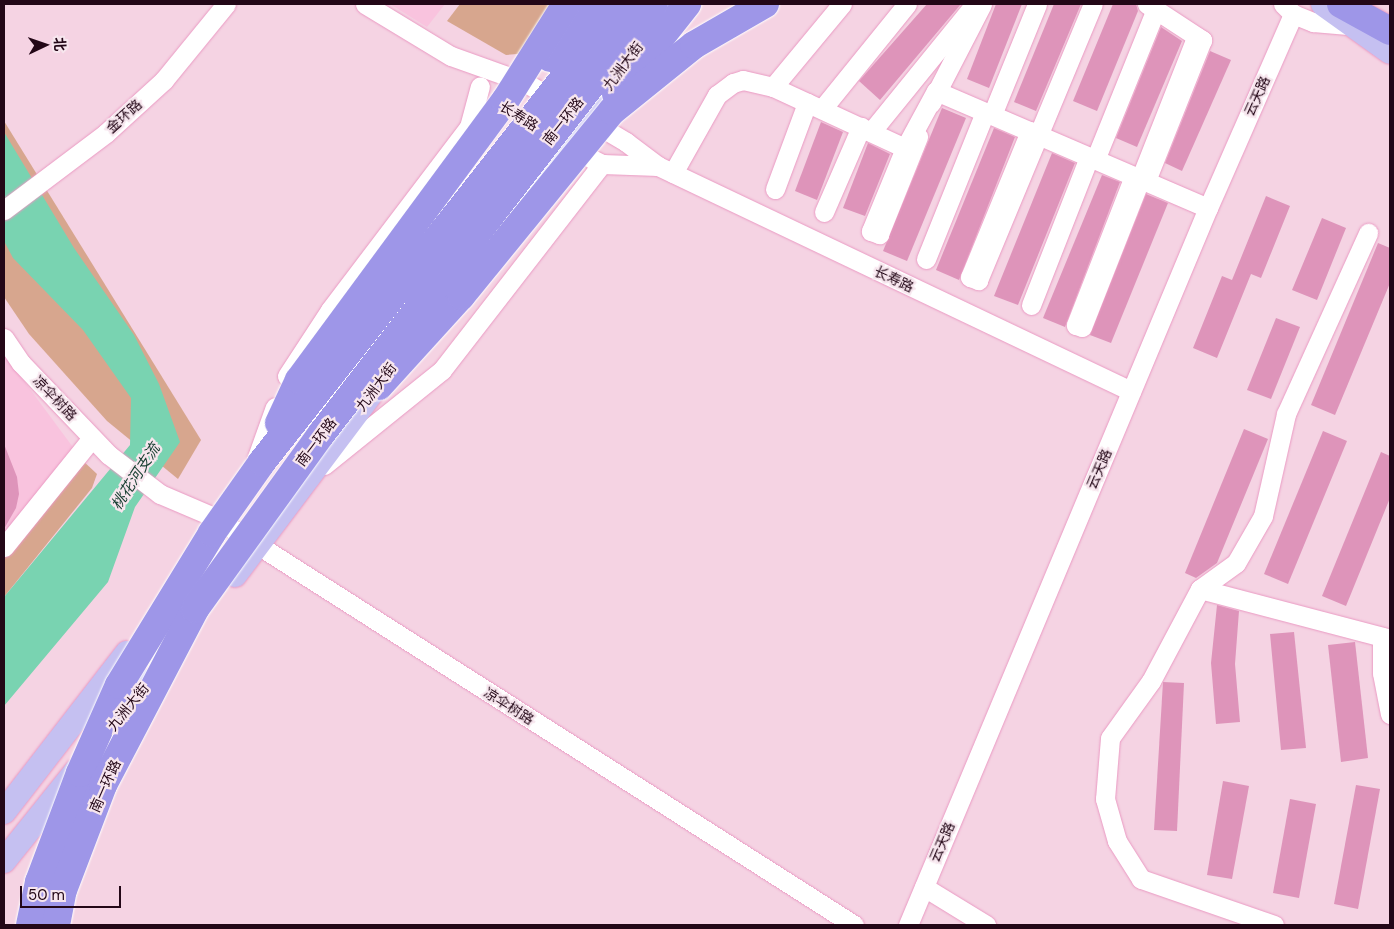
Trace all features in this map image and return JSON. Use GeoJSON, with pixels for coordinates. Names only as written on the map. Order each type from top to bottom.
{"type":"FeatureCollection","features":[{"type":"Feature","properties":{"kind":"highway"},"geometry":{"type":"LineString","coordinates":[[259,461],[299,380],[505,101],[566,4]]}},
{"type":"Feature","properties":{"kind":"highway"},"geometry":{"type":"LineString","coordinates":[[313,383],[366,296],[592,4]]}},
{"type":"Feature","properties":{"kind":"highway","name":"南一环路"},"geometry":{"type":"LineString","coordinates":[[30,925],[39,882],[80,773],[119,685],[212,533],[259,461],[622,4]]}},
{"type":"Feature","properties":{"kind":"highway","name":"南一环路"},"geometry":{"type":"LineString","coordinates":[[56,925],[63,890],[103,785],[195,608],[322,433],[654,4]]}},
{"type":"Feature","properties":{"kind":"highway"},"geometry":{"type":"LineString","coordinates":[[410,341],[459,290],[687,4]]}},
{"type":"Feature","properties":{"kind":"highway"},"geometry":{"type":"LineString","coordinates":[[322,433],[370,395],[461,296],[612,111],[694,45],[765,4]]}},
{"type":"Feature","properties":{"kind":"highway"},"geometry":{"type":"LineString","coordinates":[[1346,14],[1390,32]]}},
{"type":"Feature","properties":{"kind":"main road"},"geometry":{"type":"LineString","coordinates":[[4,812],[137,639],[214,517],[259,461],[313,383],[518,116],[609,4]]}},
{"type":"Feature","properties":{"kind":"main road","name":"九洲大街"},"geometry":{"type":"LineString","coordinates":[[6,860],[258,546],[410,341],[566,144],[670,4]]}},
{"type":"Feature","properties":{"kind":"main road"},"geometry":{"type":"LineString","coordinates":[[1323,4],[1346,14],[1390,52]]}},
{"type":"Feature","properties":{"kind":"street","name":"金环路"},"geometry":{"type":"LineString","coordinates":[[4,210],[31,192],[106,133],[164,80],[226,4]]}},
{"type":"Feature","properties":{"kind":"street","name":"长寿路"},"geometry":{"type":"LineString","coordinates":[[365,4],[450,56],[524,82],[539,90],[626,142],[665,170],[1131,392]]}},
{"type":"Feature","properties":{"kind":"street"},"geometry":{"type":"LineString","coordinates":[[773,87],[842,4]]}},
{"type":"Feature","properties":{"kind":"street"},"geometry":{"type":"LineString","coordinates":[[775,188],[815,106],[907,4]]}},
{"type":"Feature","properties":{"kind":"street"},"geometry":{"type":"LineString","coordinates":[[824,212],[866,130],[974,4]]}},
{"type":"Feature","properties":{"kind":"street"},"geometry":{"type":"LineString","coordinates":[[936,91],[879,234],[871,231],[905,148],[982,4]]}},
{"type":"Feature","properties":{"kind":"street"},"geometry":{"type":"LineString","coordinates":[[926,259],[1037,4]]}},
{"type":"Feature","properties":{"kind":"street"},"geometry":{"type":"LineString","coordinates":[[1093,4],[1038,135],[978,280],[970,277],[1038,135],[1105,4]]}},
{"type":"Feature","properties":{"kind":"street"},"geometry":{"type":"LineString","coordinates":[[1031,305],[1152,6],[1202,40],[1140,179],[1076,325],[1082,327],[1140,179]]}},
{"type":"Feature","properties":{"kind":"street"},"geometry":{"type":"LineString","coordinates":[[1288,9],[1313,22],[1346,14]]}},
{"type":"Feature","properties":{"kind":"street","name":"云天路"},"geometry":{"type":"LineString","coordinates":[[908,925],[1208,208],[1288,9]]}},
{"type":"Feature","properties":{"kind":"street","name":"长寿路"},"geometry":{"type":"LineString","coordinates":[[450,56],[480,86],[518,116],[602,164],[665,170]]}},
{"type":"Feature","properties":{"kind":"street"},"geometry":{"type":"LineString","coordinates":[[665,170],[718,95],[733,83],[743,80],[773,87],[905,148]]}},
{"type":"Feature","properties":{"kind":"street"},"geometry":{"type":"LineString","coordinates":[[259,461],[285,379],[330,310],[469,127],[480,86]]}},
{"type":"Feature","properties":{"kind":"street"},"geometry":{"type":"LineString","coordinates":[[936,91],[1208,208]]}},
{"type":"Feature","properties":{"kind":"street"},"geometry":{"type":"LineString","coordinates":[[304,482],[442,370],[602,164]]}},
{"type":"Feature","properties":{"kind":"street"},"geometry":{"type":"LineString","coordinates":[[1274,925],[1141,879],[1117,841],[1105,799],[1110,738],[1151,680],[1200,589],[1236,563],[1263,516],[1286,414],[1368,233]]}},
{"type":"Feature","properties":{"kind":"street","name":"凉伞树路"},"geometry":{"type":"LineString","coordinates":[[7,349],[109,455],[160,494],[214,517],[854,925]]}},
{"type":"Feature","properties":{"kind":"street"},"geometry":{"type":"LineString","coordinates":[[4,547],[92,438]]}},
{"type":"Feature","properties":{"kind":"street"},"geometry":{"type":"LineString","coordinates":[[1200,589],[1386,638],[1382,673],[1390,714]]}},
{"type":"Feature","properties":{"kind":"street"},"geometry":{"type":"LineString","coordinates":[[924,887],[986,925]]}},
{"type":"Feature","properties":{"kind":"shaded area"},"geometry":{"type":"Polygon","coordinates":[[[390,4],[445,4],[427,27],[390,4]]]}},
{"type":"Feature","properties":{"kind":"shaded area"},"geometry":{"type":"Polygon","coordinates":[[[460,4],[558,4],[529,53],[506,55],[447,21],[460,4]]]}},
{"type":"Feature","properties":{"kind":"shaded area"},"geometry":{"type":"Polygon","coordinates":[[[4,121],[201,440],[178,479],[107,421],[29,334],[4,297],[4,121]]]}},
{"type":"Feature","properties":{"kind":"shaded area"},"geometry":{"type":"Polygon","coordinates":[[[4,354],[75,450],[4,540],[4,354]]]}},
{"type":"Feature","properties":{"kind":"shaded area"},"geometry":{"type":"Polygon","coordinates":[[[81,459],[97,474],[92,488],[4,597],[4,556],[81,459]]]}},
{"type":"Feature","properties":{"kind":"water","name":"桃花河支流"},"geometry":{"type":"Polygon","coordinates":[[[4,132],[74,248],[134,335],[159,384],[180,442],[135,507],[108,582],[4,706],[4,597],[130,445],[131,398],[83,330],[13,258],[4,241],[4,132]]]}},
{"type":"Feature","properties":{"kind":"building"},"geometry":{"type":"Polygon","coordinates":[[[927,4],[961,4],[880,100],[859,81],[927,4]]]}},
{"type":"Feature","properties":{"kind":"building"},"geometry":{"type":"Polygon","coordinates":[[[996,4],[1022,4],[989,88],[967,79],[996,4]]]}},
{"type":"Feature","properties":{"kind":"building"},"geometry":{"type":"Polygon","coordinates":[[[1054,4],[1081,4],[1036,111],[1014,102],[1054,4]]]}},
{"type":"Feature","properties":{"kind":"building"},"geometry":{"type":"Polygon","coordinates":[[[1113,4],[1136,4],[1138,11],[1097,111],[1073,101],[1113,4]]]}},
{"type":"Feature","properties":{"kind":"building"},"geometry":{"type":"Polygon","coordinates":[[[1161,27],[1182,41],[1137,147],[1116,138],[1161,27]]]}},
{"type":"Feature","properties":{"kind":"building"},"geometry":{"type":"Polygon","coordinates":[[[1210,51],[1231,60],[1182,171],[1165,163],[1210,51]]]}},
{"type":"Feature","properties":{"kind":"building"},"geometry":{"type":"Polygon","coordinates":[[[942,108],[966,118],[907,261],[883,251],[942,108]]]}},
{"type":"Feature","properties":{"kind":"building"},"geometry":{"type":"Polygon","coordinates":[[[821,122],[843,132],[817,200],[795,191],[821,122]]]}},
{"type":"Feature","properties":{"kind":"building"},"geometry":{"type":"Polygon","coordinates":[[[994,128],[1015,137],[959,280],[936,270],[994,128]]]}},
{"type":"Feature","properties":{"kind":"building"},"geometry":{"type":"Polygon","coordinates":[[[868,143],[890,154],[865,216],[843,208],[868,143]]]}},
{"type":"Feature","properties":{"kind":"building"},"geometry":{"type":"Polygon","coordinates":[[[1052,153],[1075,163],[1018,305],[994,296],[1052,153]]]}},
{"type":"Feature","properties":{"kind":"building"},"geometry":{"type":"Polygon","coordinates":[[[1102,175],[1120,182],[1065,327],[1043,318],[1102,175]]]}},
{"type":"Feature","properties":{"kind":"building"},"geometry":{"type":"Polygon","coordinates":[[[1146,194],[1168,203],[1111,343],[1090,335],[1146,194]]]}},
{"type":"Feature","properties":{"kind":"building"},"geometry":{"type":"Polygon","coordinates":[[[1266,196],[1290,206],[1261,278],[1251,274],[1217,358],[1193,348],[1222,276],[1232,280],[1266,196]]]}},
{"type":"Feature","properties":{"kind":"building"},"geometry":{"type":"Polygon","coordinates":[[[1322,218],[1346,228],[1317,300],[1292,290],[1322,218]]]}},
{"type":"Feature","properties":{"kind":"building"},"geometry":{"type":"Polygon","coordinates":[[[1378,243],[1390,248],[1390,283],[1335,415],[1311,405],[1378,243]]]}},
{"type":"Feature","properties":{"kind":"building"},"geometry":{"type":"Polygon","coordinates":[[[1276,318],[1300,327],[1271,399],[1247,390],[1276,318]]]}},
{"type":"Feature","properties":{"kind":"building"},"geometry":{"type":"Polygon","coordinates":[[[1244,429],[1268,439],[1217,563],[1196,578],[1185,573],[1244,429]]]}},
{"type":"Feature","properties":{"kind":"building"},"geometry":{"type":"Polygon","coordinates":[[[1323,431],[1347,441],[1288,584],[1264,574],[1323,431]]]}},
{"type":"Feature","properties":{"kind":"building"},"geometry":{"type":"Polygon","coordinates":[[[4,444],[17,477],[19,494],[16,508],[4,529],[4,444]]]}},
{"type":"Feature","properties":{"kind":"building"},"geometry":{"type":"Polygon","coordinates":[[[1381,452],[1390,456],[1390,498],[1346,606],[1322,596],[1381,452]]]}},
{"type":"Feature","properties":{"kind":"building"},"geometry":{"type":"Polygon","coordinates":[[[1217,605],[1239,611],[1235,664],[1240,722],[1216,724],[1211,663],[1217,605]]]}},
{"type":"Feature","properties":{"kind":"building"},"geometry":{"type":"Polygon","coordinates":[[[1294,632],[1306,748],[1281,750],[1270,634],[1294,632]]]}},
{"type":"Feature","properties":{"kind":"building"},"geometry":{"type":"Polygon","coordinates":[[[1355,642],[1368,758],[1341,762],[1328,645],[1355,642]]]}},
{"type":"Feature","properties":{"kind":"building"},"geometry":{"type":"Polygon","coordinates":[[[1163,682],[1184,683],[1177,831],[1154,830],[1163,682]]]}},
{"type":"Feature","properties":{"kind":"building"},"geometry":{"type":"Polygon","coordinates":[[[1223,781],[1249,786],[1232,879],[1207,875],[1223,781]]]}},
{"type":"Feature","properties":{"kind":"building"},"geometry":{"type":"Polygon","coordinates":[[[1356,785],[1380,789],[1358,909],[1334,904],[1356,785]]]}},
{"type":"Feature","properties":{"kind":"building"},"geometry":{"type":"Polygon","coordinates":[[[1290,799],[1316,804],[1299,898],[1273,893],[1290,799]]]}}]}
